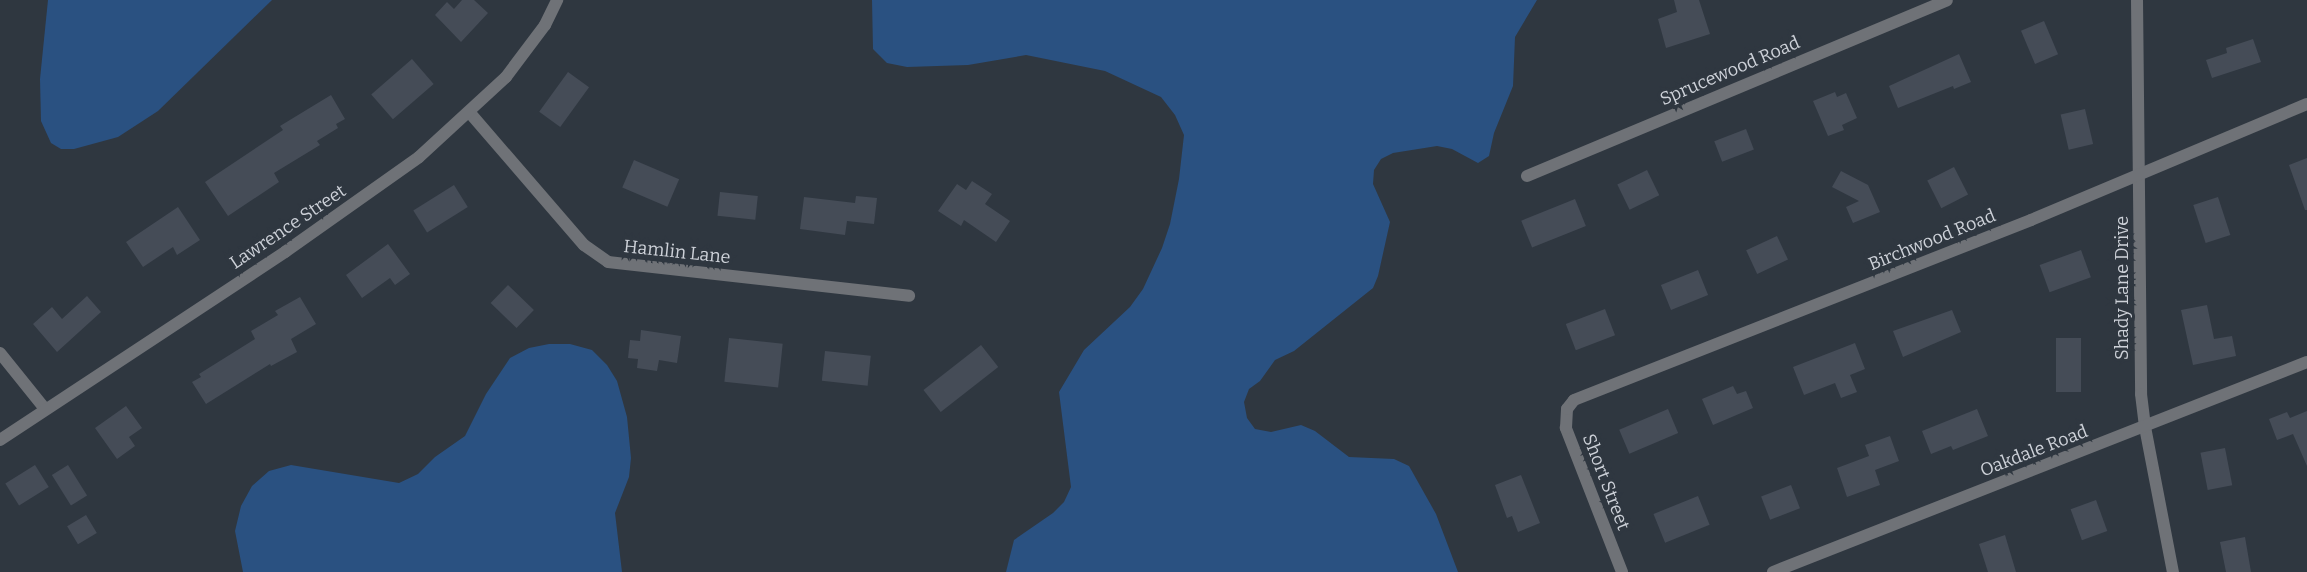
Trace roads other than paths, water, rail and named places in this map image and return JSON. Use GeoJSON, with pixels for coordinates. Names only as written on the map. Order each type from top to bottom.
{"type":"FeatureCollection","features":[{"type":"Feature","properties":{"kind":"street","name":"Lawrence Street"},"geometry":{"type":"LineString","coordinates":[[0,440],[362,199],[419,158],[470,113],[506,77],[545,25],[557,0]]}},
{"type":"Feature","properties":{"kind":"street","name":"Sprucewood Road"},"geometry":{"type":"LineString","coordinates":[[1527,176],[1947,0]]}},
{"type":"Feature","properties":{"kind":"street","name":"Shady Lane Drive"},"geometry":{"type":"LineString","coordinates":[[2137,0],[2141,394],[2145,427],[2173,572]]}},
{"type":"Feature","properties":{"kind":"street","name":"Birchwood Road"},"geometry":{"type":"LineString","coordinates":[[1569,405],[1609,385],[2031,220],[2307,104]]}},
{"type":"Feature","properties":{"kind":"street","name":"Hamlin Lane"},"geometry":{"type":"LineString","coordinates":[[470,113],[584,245],[608,262],[909,296]]}},
{"type":"Feature","properties":{"kind":"street"},"geometry":{"type":"LineString","coordinates":[[0,353],[45,409]]}},
{"type":"Feature","properties":{"kind":"street","name":"Oakdale Road"},"geometry":{"type":"LineString","coordinates":[[1773,572],[2307,362]]}},
{"type":"Feature","properties":{"kind":"street","name":"Short Street"},"geometry":{"type":"LineString","coordinates":[[1569,405],[1565,418],[1568,435],[1622,572]]}}]}
